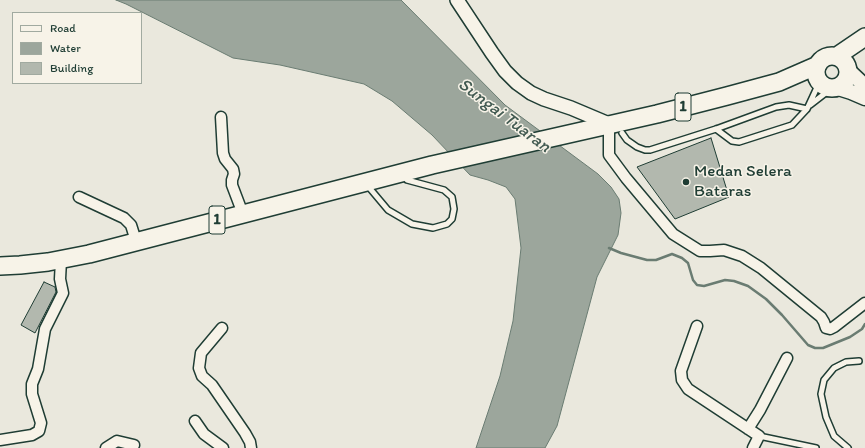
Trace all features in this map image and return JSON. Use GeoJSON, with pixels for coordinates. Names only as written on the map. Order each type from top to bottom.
{"type":"FeatureCollection","features":[{"type":"Feature","properties":{"kind":"highway","name":"1"},"geometry":{"type":"LineString","coordinates":[[844,64],[865,37]]}},
{"type":"Feature","properties":{"kind":"highway","name":"1"},"geometry":{"type":"LineString","coordinates":[[844,64],[865,41]]}},
{"type":"Feature","properties":{"kind":"highway","name":"1"},"geometry":{"type":"LineString","coordinates":[[825,80],[821,61],[826,57],[844,64]]}},
{"type":"Feature","properties":{"kind":"highway","name":"1"},"geometry":{"type":"LineString","coordinates":[[0,266],[61,260],[432,165],[586,130],[615,129],[684,107],[779,82],[825,80],[844,82],[847,77],[844,64]]}},
{"type":"Feature","properties":{"kind":"main road"},"geometry":{"type":"LineString","coordinates":[[844,64],[865,86]]}},
{"type":"Feature","properties":{"kind":"main road"},"geometry":{"type":"LineString","coordinates":[[825,80],[865,98]]}},
{"type":"Feature","properties":{"kind":"street"},"geometry":{"type":"LineString","coordinates":[[457,0],[492,54],[517,83],[544,100],[571,108],[615,129],[610,155],[626,178],[673,234],[700,250],[710,252],[724,250],[742,256],[760,268],[816,313],[824,322],[826,328],[830,329],[834,327],[865,303]]}},
{"type":"Feature","properties":{"kind":"street"},"geometry":{"type":"LineString","coordinates":[[221,117],[223,153],[225,159],[233,169],[234,174],[232,185],[243,214]]}},
{"type":"Feature","properties":{"kind":"street"},"geometry":{"type":"LineString","coordinates":[[79,196],[124,218],[131,225],[136,241]]}},
{"type":"Feature","properties":{"kind":"street"},"geometry":{"type":"LineString","coordinates":[[0,440],[32,435],[39,431],[41,423],[32,394],[32,384],[38,369],[45,329],[63,293],[60,280],[61,260]]}},
{"type":"Feature","properties":{"kind":"street"},"geometry":{"type":"LineString","coordinates":[[697,326],[681,371],[682,380],[688,389],[759,436],[753,448]]}},
{"type":"Feature","properties":{"kind":"street"},"geometry":{"type":"LineString","coordinates":[[222,328],[201,353],[199,368],[202,376],[212,385],[245,433],[250,442],[251,448]]}},
{"type":"Feature","properties":{"kind":"street"},"geometry":{"type":"LineString","coordinates":[[748,428],[760,410],[787,358]]}},
{"type":"Feature","properties":{"kind":"street"},"geometry":{"type":"LineString","coordinates":[[195,420],[204,434],[223,448]]}},
{"type":"Feature","properties":{"kind":"street"},"geometry":{"type":"LineString","coordinates":[[106,448],[117,441],[134,445]]}},
{"type":"Feature","properties":{"kind":"lane"},"geometry":{"type":"LineString","coordinates":[[716,129],[732,141],[739,142],[792,125],[808,107],[825,80]]}},
{"type":"Feature","properties":{"kind":"lane"},"geometry":{"type":"LineString","coordinates":[[808,107],[825,80]]}},
{"type":"Feature","properties":{"kind":"lane"},"geometry":{"type":"LineString","coordinates":[[615,129],[637,147],[650,150],[716,129],[776,107],[789,105],[808,107]]}},
{"type":"Feature","properties":{"kind":"lane"},"geometry":{"type":"LineString","coordinates":[[365,183],[388,210],[412,224],[433,228],[447,224],[452,218],[454,209],[452,197],[444,190],[407,180],[404,178],[403,173]]}},
{"type":"Feature","properties":{"kind":"lane"},"geometry":{"type":"LineString","coordinates":[[848,448],[834,436],[826,417],[821,394],[824,380],[834,368],[846,362],[859,360]]}},
{"type":"Feature","properties":{"kind":"lane"},"geometry":{"type":"LineString","coordinates":[[759,436],[816,448]]}},
{"type":"Feature","properties":{"kind":"water","name":"Sungai Tuaran"},"geometry":{"type":"Polygon","coordinates":[[[116,0],[401,0],[505,105],[598,174],[611,187],[619,199],[621,213],[618,235],[597,277],[557,426],[545,448],[476,448],[500,376],[513,321],[521,248],[515,199],[506,187],[470,175],[432,135],[392,101],[364,84],[280,65],[233,58],[116,0]]]}},
{"type":"Feature","properties":{"kind":"building","name":"Medan Selera Bataras"},"geometry":{"type":"Polygon","coordinates":[[[711,138],[729,197],[675,219],[637,167],[711,138]]]}},
{"type":"Feature","properties":{"kind":"building"},"geometry":{"type":"Polygon","coordinates":[[[44,282],[55,287],[56,292],[35,333],[21,325],[44,282]]]}},
{"type":"Feature","properties":{"kind":"waterway"},"geometry":{"type":"LineString","coordinates":[[609,248],[647,260],[656,260],[672,254],[682,258],[688,263],[693,280],[697,285],[704,286],[725,280],[734,281],[748,286],[766,299],[808,345],[815,348],[823,348],[850,337],[862,329],[865,324]]}},
{"type":"Feature","properties":{"kind":"place","name":"Medan Selera Bataras"},"geometry":{"type":"Point","coordinates":[686,182]}}]}
